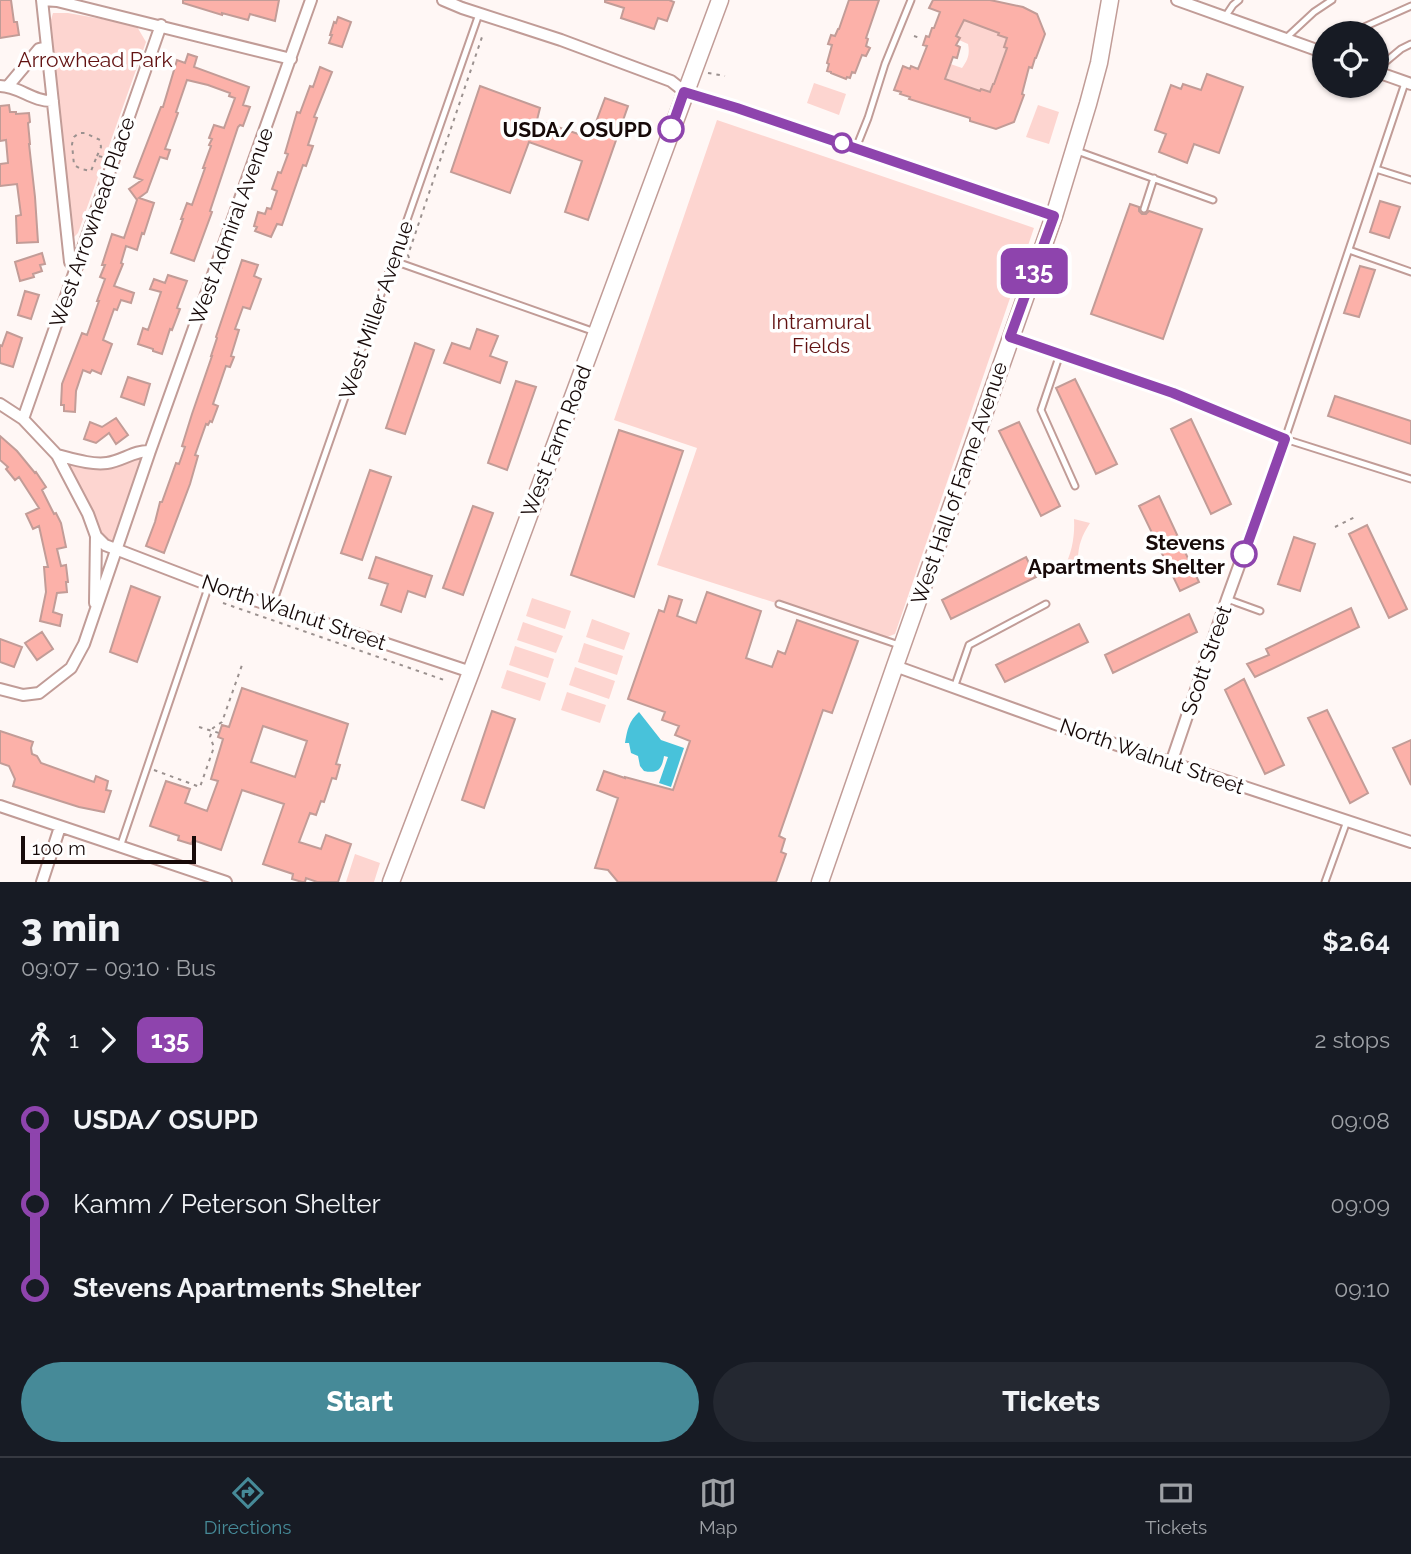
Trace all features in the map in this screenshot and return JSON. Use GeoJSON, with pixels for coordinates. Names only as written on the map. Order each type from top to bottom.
{"type":"FeatureCollection","features":[{"type":"Feature","properties":{"kind":"street"},"geometry":{"type":"LineString","coordinates":[[77,267],[70,262],[42,0],[57,1],[161,25],[291,59]]}},
{"type":"Feature","properties":{"kind":"street","name":"West Admiral Avenue"},"geometry":{"type":"LineString","coordinates":[[0,690],[23,695],[39,693],[71,668],[84,644],[311,0]]}},
{"type":"Feature","properties":{"kind":"street"},"geometry":{"type":"LineString","coordinates":[[443,0],[671,81],[684,92],[1054,216]]}},
{"type":"Feature","properties":{"kind":"street","name":"West Farm Road"},"geometry":{"type":"LineString","coordinates":[[391,882],[720,0]]}},
{"type":"Feature","properties":{"kind":"street","name":"West Hall of Fame Avenue"},"geometry":{"type":"LineString","coordinates":[[820,882],[1054,216],[1099,63],[1110,0]]}},
{"type":"Feature","properties":{"kind":"street"},"geometry":{"type":"LineString","coordinates":[[1177,0],[1312,48]]}},
{"type":"Feature","properties":{"kind":"street","name":"West Arrowhead Place"},"geometry":{"type":"LineString","coordinates":[[23,419],[161,25]]}},
{"type":"Feature","properties":{"kind":"street"},"geometry":{"type":"LineString","coordinates":[[47,47],[39,49],[4,86],[43,102],[53,102]]}},
{"type":"Feature","properties":{"kind":"street"},"geometry":{"type":"LineString","coordinates":[[1389,75],[1408,83]]}},
{"type":"Feature","properties":{"kind":"street"},"geometry":{"type":"LineString","coordinates":[[0,404],[23,419],[57,455],[88,514],[96,536],[95,612]]}},
{"type":"Feature","properties":{"kind":"street","name":"Scott Street"},"geometry":{"type":"LineString","coordinates":[[1171,763],[1285,439]]}},
{"type":"Feature","properties":{"kind":"street"},"geometry":{"type":"LineString","coordinates":[[57,455],[85,462],[106,463],[143,451],[150,452]]}},
{"type":"Feature","properties":{"kind":"street","name":"North Walnut Street"},"geometry":{"type":"LineString","coordinates":[[96,536],[105,545],[209,585],[471,672]]}},
{"type":"Feature","properties":{"kind":"street","name":"North Walnut Street"},"geometry":{"type":"LineString","coordinates":[[895,666],[1171,763],[1411,842]]}},
{"type":"Feature","properties":{"kind":"street"},"geometry":{"type":"LineString","coordinates":[[0,806],[226,882]]}},
{"type":"Feature","properties":{"kind":"street"},"geometry":{"type":"LineString","coordinates":[[42,882],[60,827]]}},
{"type":"Feature","properties":{"kind":"lane"},"geometry":{"type":"LineString","coordinates":[[856,148],[911,0]]}},
{"type":"Feature","properties":{"kind":"lane"},"geometry":{"type":"LineString","coordinates":[[1225,17],[1239,0]]}},
{"type":"Feature","properties":{"kind":"lane"},"geometry":{"type":"LineString","coordinates":[[1285,39],[1314,12],[1332,0]]}},
{"type":"Feature","properties":{"kind":"lane"},"geometry":{"type":"LineString","coordinates":[[1377,21],[1411,6]]}},
{"type":"Feature","properties":{"kind":"lane","name":"West Miller Avenue"},"geometry":{"type":"LineString","coordinates":[[272,606],[479,14]]}},
{"type":"Feature","properties":{"kind":"lane"},"geometry":{"type":"LineString","coordinates":[[1389,60],[1411,44]]}},
{"type":"Feature","properties":{"kind":"lane"},"geometry":{"type":"LineString","coordinates":[[1285,439],[1376,169],[1408,83]]}},
{"type":"Feature","properties":{"kind":"lane"},"geometry":{"type":"LineString","coordinates":[[1075,150],[1213,200]]}},
{"type":"Feature","properties":{"kind":"lane"},"geometry":{"type":"LineString","coordinates":[[1376,169],[1411,180]]}},
{"type":"Feature","properties":{"kind":"lane"},"geometry":{"type":"LineString","coordinates":[[1144,209],[1154,178]]}},
{"type":"Feature","properties":{"kind":"lane"},"geometry":{"type":"LineString","coordinates":[[1349,250],[1411,272]]}},
{"type":"Feature","properties":{"kind":"lane"},"geometry":{"type":"LineString","coordinates":[[394,261],[597,333]]}},
{"type":"Feature","properties":{"kind":"lane"},"geometry":{"type":"LineString","coordinates":[[1010,337],[1173,393],[1285,439],[1411,479]]}},
{"type":"Feature","properties":{"kind":"lane"},"geometry":{"type":"LineString","coordinates":[[1060,354],[1041,411],[1075,486]]}},
{"type":"Feature","properties":{"kind":"lane"},"geometry":{"type":"LineString","coordinates":[[120,847],[209,585]]}},
{"type":"Feature","properties":{"kind":"lane"},"geometry":{"type":"LineString","coordinates":[[1227,599],[1261,611]]}},
{"type":"Feature","properties":{"kind":"lane"},"geometry":{"type":"LineString","coordinates":[[779,604],[902,646]]}},
{"type":"Feature","properties":{"kind":"lane"},"geometry":{"type":"LineString","coordinates":[[954,688],[969,645],[1046,604]]}},
{"type":"Feature","properties":{"kind":"lane"},"geometry":{"type":"LineString","coordinates":[[1325,882],[1347,821]]}},
{"type":"Feature","properties":{"kind":"path"},"geometry":{"type":"LineString","coordinates":[[914,36],[920,38]]}},
{"type":"Feature","properties":{"kind":"path"},"geometry":{"type":"LineString","coordinates":[[412,268],[408,255],[482,37]]}},
{"type":"Feature","properties":{"kind":"path"},"geometry":{"type":"LineString","coordinates":[[702,74],[715,73],[724,76]]}},
{"type":"Feature","properties":{"kind":"path"},"geometry":{"type":"LineString","coordinates":[[85,133],[100,140],[101,147],[97,156],[90,171],[74,165],[74,137],[85,133]]}},
{"type":"Feature","properties":{"kind":"path"},"geometry":{"type":"LineString","coordinates":[[97,156],[113,161]]}},
{"type":"Feature","properties":{"kind":"path"},"geometry":{"type":"LineString","coordinates":[[1335,527],[1357,516]]}},
{"type":"Feature","properties":{"kind":"path"},"geometry":{"type":"LineString","coordinates":[[223,603],[447,681]]}},
{"type":"Feature","properties":{"kind":"path"},"geometry":{"type":"LineString","coordinates":[[147,767],[200,787],[214,747],[210,737],[212,731],[222,722],[242,665]]}},
{"type":"Feature","properties":{"kind":"path"},"geometry":{"type":"LineString","coordinates":[[199,727],[219,733]]}},
{"type":"Feature","properties":{"kind":"green space","name":"Arrowhead Park"},"geometry":{"type":"Polygon","coordinates":[[[53,13],[68,13],[136,25],[146,42],[78,233],[73,238],[50,23],[53,13]]]}},
{"type":"Feature","properties":{"kind":"green space"},"geometry":{"type":"Polygon","coordinates":[[[964,20],[1007,38],[1004,47],[1007,48],[990,92],[944,78],[942,61],[962,68],[967,60],[968,44],[950,34],[964,20]]]}},
{"type":"Feature","properties":{"kind":"green space"},"geometry":{"type":"Polygon","coordinates":[[[814,83],[846,94],[839,115],[807,103],[814,83]]]}},
{"type":"Feature","properties":{"kind":"green space"},"geometry":{"type":"Polygon","coordinates":[[[1038,105],[1059,112],[1049,144],[1026,137],[1038,105]]]}},
{"type":"Feature","properties":{"kind":"green space","name":"Intramural Fields"},"geometry":{"type":"Polygon","coordinates":[[[717,120],[1034,228],[895,634],[887,637],[657,565],[697,448],[614,420],[717,120]]]}},
{"type":"Feature","properties":{"kind":"green space"},"geometry":{"type":"Polygon","coordinates":[[[150,451],[117,550],[105,545],[57,455],[85,462],[150,451]]]}},
{"type":"Feature","properties":{"kind":"green space"},"geometry":{"type":"Polygon","coordinates":[[[1074,519],[1090,523],[1080,545],[1079,570],[1064,567],[1072,544],[1074,519]]]}},
{"type":"Feature","properties":{"kind":"green space"},"geometry":{"type":"Polygon","coordinates":[[[532,598],[571,611],[565,629],[526,616],[532,598]]]}},
{"type":"Feature","properties":{"kind":"green space"},"geometry":{"type":"Polygon","coordinates":[[[592,619],[630,633],[624,650],[586,637],[592,619]]]}},
{"type":"Feature","properties":{"kind":"green space"},"geometry":{"type":"Polygon","coordinates":[[[523,622],[563,636],[556,653],[517,640],[523,622]]]}},
{"type":"Feature","properties":{"kind":"green space"},"geometry":{"type":"Polygon","coordinates":[[[584,643],[623,656],[617,675],[578,662],[584,643]]]}},
{"type":"Feature","properties":{"kind":"green space"},"geometry":{"type":"Polygon","coordinates":[[[515,646],[554,659],[548,678],[509,665],[515,646]]]}},
{"type":"Feature","properties":{"kind":"green space"},"geometry":{"type":"Polygon","coordinates":[[[575,667],[615,681],[609,699],[569,685],[575,667]]]}},
{"type":"Feature","properties":{"kind":"green space"},"geometry":{"type":"Polygon","coordinates":[[[507,670],[546,683],[540,701],[501,688],[507,670]]]}},
{"type":"Feature","properties":{"kind":"green space"},"geometry":{"type":"Polygon","coordinates":[[[567,692],[606,705],[600,723],[561,710],[567,692]]]}},
{"type":"Feature","properties":{"kind":"green space"},"geometry":{"type":"Polygon","coordinates":[[[355,854],[380,863],[374,882],[346,882],[355,854]]]}},
{"type":"Feature","properties":{"kind":"water"},"geometry":{"type":"Polygon","coordinates":[[[639,712],[661,740],[684,748],[671,787],[659,783],[668,757],[664,756],[656,771],[644,771],[638,756],[631,753],[629,743],[625,743],[629,726],[639,712]]]}},
{"type":"Feature","properties":{"kind":"building"},"geometry":{"type":"Polygon","coordinates":[[[0,0],[11,0],[19,35],[0,38],[0,0]]]}},
{"type":"Feature","properties":{"kind":"building"},"geometry":{"type":"Polygon","coordinates":[[[183,0],[279,0],[275,21],[250,14],[248,20],[222,15],[183,3],[183,0]]]}},
{"type":"Feature","properties":{"kind":"building"},"geometry":{"type":"Polygon","coordinates":[[[605,0],[674,2],[667,21],[658,18],[654,29],[621,18],[624,8],[605,0]]]}},
{"type":"Feature","properties":{"kind":"building"},"geometry":{"type":"Polygon","coordinates":[[[849,0],[879,0],[866,38],[866,46],[870,48],[866,56],[862,55],[855,73],[852,72],[850,78],[846,79],[827,71],[827,63],[832,45],[828,44],[831,35],[835,36],[839,29],[849,0]]]}},
{"type":"Feature","properties":{"kind":"building"},"geometry":{"type":"Polygon","coordinates":[[[933,0],[990,0],[1023,7],[1037,14],[1045,34],[1032,68],[1029,67],[1022,94],[1024,95],[1014,122],[996,129],[909,99],[910,97],[894,90],[903,66],[918,69],[927,46],[923,45],[926,36],[929,37],[940,12],[929,8],[933,0]],[[964,20],[956,36],[960,38],[956,45],[960,47],[957,58],[953,57],[945,79],[990,92],[1007,48],[1004,47],[1007,38],[998,35],[999,33],[964,20]]]}},
{"type":"Feature","properties":{"kind":"building"},"geometry":{"type":"Polygon","coordinates":[[[338,17],[351,22],[342,47],[329,43],[334,22],[336,23],[338,17]]]}},
{"type":"Feature","properties":{"kind":"building"},"geometry":{"type":"Polygon","coordinates":[[[188,54],[197,57],[194,67],[249,87],[243,105],[250,107],[243,126],[238,127],[194,261],[171,253],[187,203],[192,205],[205,168],[212,139],[209,138],[214,125],[224,128],[235,98],[229,96],[230,93],[187,80],[165,149],[170,150],[167,159],[160,157],[147,192],[139,198],[154,203],[144,234],[142,233],[137,250],[126,246],[121,263],[123,264],[114,286],[134,293],[131,303],[121,300],[117,310],[114,309],[103,340],[112,344],[101,374],[83,370],[76,391],[75,412],[64,411],[64,405],[61,405],[62,384],[82,333],[87,335],[99,301],[105,279],[100,277],[105,265],[102,265],[112,234],[124,238],[137,200],[129,189],[142,180],[134,177],[163,107],[177,60],[185,63],[188,54]]]}},
{"type":"Feature","properties":{"kind":"building"},"geometry":{"type":"Polygon","coordinates":[[[320,67],[332,72],[314,117],[317,118],[308,145],[313,146],[306,166],[303,165],[282,225],[277,224],[271,237],[255,231],[258,212],[265,214],[267,208],[271,209],[277,191],[272,189],[288,154],[285,153],[297,112],[300,113],[320,67]]]}},
{"type":"Feature","properties":{"kind":"building"},"geometry":{"type":"Polygon","coordinates":[[[1207,74],[1243,87],[1219,153],[1194,144],[1187,163],[1159,152],[1166,134],[1155,130],[1171,85],[1181,89],[1183,84],[1201,90],[1207,74]]]}},
{"type":"Feature","properties":{"kind":"building"},"geometry":{"type":"Polygon","coordinates":[[[480,86],[540,108],[537,120],[590,138],[605,98],[628,106],[588,220],[565,212],[582,161],[529,142],[510,193],[451,172],[480,86]]]}},
{"type":"Feature","properties":{"kind":"building"},"geometry":{"type":"Polygon","coordinates":[[[9,105],[10,112],[29,113],[29,144],[38,242],[17,243],[16,216],[21,215],[17,184],[0,186],[0,164],[8,163],[6,140],[0,141],[0,106],[9,105]]]}},
{"type":"Feature","properties":{"kind":"building"},"geometry":{"type":"Polygon","coordinates":[[[1380,201],[1400,207],[1389,238],[1370,232],[1380,201]]]}},
{"type":"Feature","properties":{"kind":"building"},"geometry":{"type":"Polygon","coordinates":[[[1130,204],[1139,207],[1142,214],[1149,211],[1202,229],[1163,339],[1091,314],[1130,204]]]}},
{"type":"Feature","properties":{"kind":"building"},"geometry":{"type":"Polygon","coordinates":[[[42,253],[45,264],[40,265],[42,271],[33,274],[34,277],[20,281],[15,262],[42,253]]]}},
{"type":"Feature","properties":{"kind":"building"},"geometry":{"type":"Polygon","coordinates":[[[242,260],[258,265],[254,276],[261,279],[250,309],[243,307],[235,329],[239,330],[231,356],[234,357],[230,367],[226,366],[213,404],[218,406],[212,422],[206,424],[195,455],[198,456],[190,484],[164,553],[146,546],[160,502],[185,447],[182,446],[242,260]]]}},
{"type":"Feature","properties":{"kind":"building"},"geometry":{"type":"Polygon","coordinates":[[[1360,266],[1375,270],[1359,317],[1344,313],[1360,266]]]}},
{"type":"Feature","properties":{"kind":"building"},"geometry":{"type":"Polygon","coordinates":[[[168,275],[187,281],[177,308],[180,309],[162,354],[138,344],[143,328],[148,330],[161,292],[150,289],[154,279],[165,283],[168,275]]]}},
{"type":"Feature","properties":{"kind":"building"},"geometry":{"type":"Polygon","coordinates":[[[25,291],[39,295],[31,319],[18,315],[25,291]]]}},
{"type":"Feature","properties":{"kind":"building"},"geometry":{"type":"Polygon","coordinates":[[[477,329],[498,336],[490,356],[507,362],[500,383],[444,363],[452,343],[470,349],[477,329]]]}},
{"type":"Feature","properties":{"kind":"building"},"geometry":{"type":"Polygon","coordinates":[[[7,332],[22,338],[13,367],[0,363],[0,345],[2,346],[7,332]]]}},
{"type":"Feature","properties":{"kind":"building"},"geometry":{"type":"Polygon","coordinates":[[[415,343],[434,350],[405,434],[386,428],[415,343]]]}},
{"type":"Feature","properties":{"kind":"building"},"geometry":{"type":"Polygon","coordinates":[[[128,377],[150,384],[144,405],[121,397],[128,377]]]}},
{"type":"Feature","properties":{"kind":"building"},"geometry":{"type":"Polygon","coordinates":[[[1075,379],[1117,464],[1096,474],[1056,388],[1075,379]]]}},
{"type":"Feature","properties":{"kind":"building"},"geometry":{"type":"Polygon","coordinates":[[[516,381],[536,387],[507,470],[488,463],[516,381]]]}},
{"type":"Feature","properties":{"kind":"building"},"geometry":{"type":"Polygon","coordinates":[[[1335,396],[1411,421],[1411,444],[1328,416],[1335,396]]]}},
{"type":"Feature","properties":{"kind":"building"},"geometry":{"type":"Polygon","coordinates":[[[116,418],[128,435],[116,444],[109,433],[96,443],[84,439],[90,422],[102,427],[116,418]]]}},
{"type":"Feature","properties":{"kind":"building"},"geometry":{"type":"Polygon","coordinates":[[[1191,419],[1231,504],[1211,514],[1171,429],[1191,419]]]}},
{"type":"Feature","properties":{"kind":"building"},"geometry":{"type":"Polygon","coordinates":[[[1019,422],[1060,506],[1041,516],[999,431],[1019,422]]]}},
{"type":"Feature","properties":{"kind":"building"},"geometry":{"type":"Polygon","coordinates":[[[619,430],[683,451],[634,597],[571,575],[619,430]]]}},
{"type":"Feature","properties":{"kind":"building"},"geometry":{"type":"Polygon","coordinates":[[[0,436],[36,472],[46,487],[42,490],[61,523],[66,547],[57,549],[61,566],[66,565],[68,582],[67,592],[57,593],[53,612],[62,615],[60,626],[40,621],[46,592],[44,567],[48,567],[39,526],[33,529],[26,514],[39,508],[19,477],[15,480],[6,469],[8,467],[0,460],[0,436]]]}},
{"type":"Feature","properties":{"kind":"building"},"geometry":{"type":"Polygon","coordinates":[[[370,470],[391,477],[362,560],[341,553],[370,470]]]}},
{"type":"Feature","properties":{"kind":"building"},"geometry":{"type":"Polygon","coordinates":[[[1159,496],[1199,582],[1180,591],[1139,506],[1159,496]]]}},
{"type":"Feature","properties":{"kind":"building"},"geometry":{"type":"Polygon","coordinates":[[[473,506],[493,513],[463,595],[443,588],[473,506]]]}},
{"type":"Feature","properties":{"kind":"building"},"geometry":{"type":"Polygon","coordinates":[[[1367,525],[1407,609],[1389,618],[1349,534],[1367,525]]]}},
{"type":"Feature","properties":{"kind":"building"},"geometry":{"type":"Polygon","coordinates":[[[1294,537],[1315,544],[1300,591],[1278,584],[1294,537]]]}},
{"type":"Feature","properties":{"kind":"building"},"geometry":{"type":"Polygon","coordinates":[[[376,557],[432,576],[425,597],[408,591],[401,612],[381,605],[388,584],[369,578],[376,557]]]}},
{"type":"Feature","properties":{"kind":"building"},"geometry":{"type":"Polygon","coordinates":[[[1026,557],[1036,577],[951,619],[942,600],[1026,557]]]}},
{"type":"Feature","properties":{"kind":"building"},"geometry":{"type":"Polygon","coordinates":[[[131,586],[160,597],[137,662],[110,652],[131,586]]]}},
{"type":"Feature","properties":{"kind":"building"},"geometry":{"type":"Polygon","coordinates":[[[707,592],[761,611],[746,658],[772,667],[778,651],[785,654],[797,620],[858,641],[832,713],[823,710],[779,836],[785,839],[781,852],[786,854],[776,882],[618,882],[608,870],[595,868],[618,798],[597,790],[604,771],[673,790],[690,741],[675,735],[679,726],[662,720],[665,712],[628,699],[659,610],[664,612],[669,596],[682,600],[677,616],[696,623],[707,592]]]}},
{"type":"Feature","properties":{"kind":"building"},"geometry":{"type":"Polygon","coordinates":[[[1351,608],[1359,627],[1255,677],[1247,664],[1269,655],[1266,649],[1351,608]]]}},
{"type":"Feature","properties":{"kind":"building"},"geometry":{"type":"Polygon","coordinates":[[[1189,614],[1197,632],[1113,673],[1105,655],[1189,614]]]}},
{"type":"Feature","properties":{"kind":"building"},"geometry":{"type":"Polygon","coordinates":[[[1079,624],[1088,642],[1005,682],[996,665],[1079,624]]]}},
{"type":"Feature","properties":{"kind":"building"},"geometry":{"type":"Polygon","coordinates":[[[42,632],[53,649],[37,660],[25,643],[42,632]]]}},
{"type":"Feature","properties":{"kind":"building"},"geometry":{"type":"Polygon","coordinates":[[[0,639],[22,647],[14,667],[0,662],[0,639]]]}},
{"type":"Feature","properties":{"kind":"building"},"geometry":{"type":"Polygon","coordinates":[[[1244,679],[1284,765],[1265,774],[1225,690],[1244,679]]]}},
{"type":"Feature","properties":{"kind":"building"},"geometry":{"type":"Polygon","coordinates":[[[242,688],[348,724],[336,764],[340,765],[336,779],[332,778],[324,802],[321,801],[316,815],[310,813],[299,842],[321,849],[326,835],[351,844],[338,882],[317,882],[306,878],[305,882],[302,882],[292,879],[293,874],[263,864],[284,804],[242,790],[221,850],[193,840],[191,844],[178,840],[179,836],[150,826],[166,781],[190,789],[185,803],[207,811],[218,781],[211,779],[223,739],[218,737],[222,725],[229,727],[242,688]],[[263,726],[251,762],[295,777],[307,741],[263,726]]]}},
{"type":"Feature","properties":{"kind":"building"},"geometry":{"type":"Polygon","coordinates":[[[1327,710],[1368,793],[1350,803],[1308,718],[1327,710]]]}},
{"type":"Feature","properties":{"kind":"building"},"geometry":{"type":"Polygon","coordinates":[[[492,711],[515,719],[484,808],[462,800],[492,711]]]}},
{"type":"Feature","properties":{"kind":"building"},"geometry":{"type":"Polygon","coordinates":[[[0,731],[33,742],[32,754],[37,756],[41,763],[94,782],[96,776],[108,781],[106,790],[111,791],[104,812],[13,786],[15,779],[9,766],[0,763],[0,731]]]}},
{"type":"Feature","properties":{"kind":"building"},"geometry":{"type":"Polygon","coordinates":[[[1411,740],[1411,785],[1393,748],[1411,740]]]}},
{"type":"Feature","properties":{"kind":"bus line","name":"135"},"geometry":{"type":"LineString","coordinates":[[671,129],[684,92],[1054,216],[1010,337],[1173,393],[1285,439],[1244,554]]}},
{"type":"Feature","properties":{"kind":"place","name":"USDA/ OSUPD"},"geometry":{"type":"Point","coordinates":[671,129]}},
{"type":"Feature","properties":{"kind":"place","name":"Stevens Apartments Shelter"},"geometry":{"type":"Point","coordinates":[1244,554]}}]}
